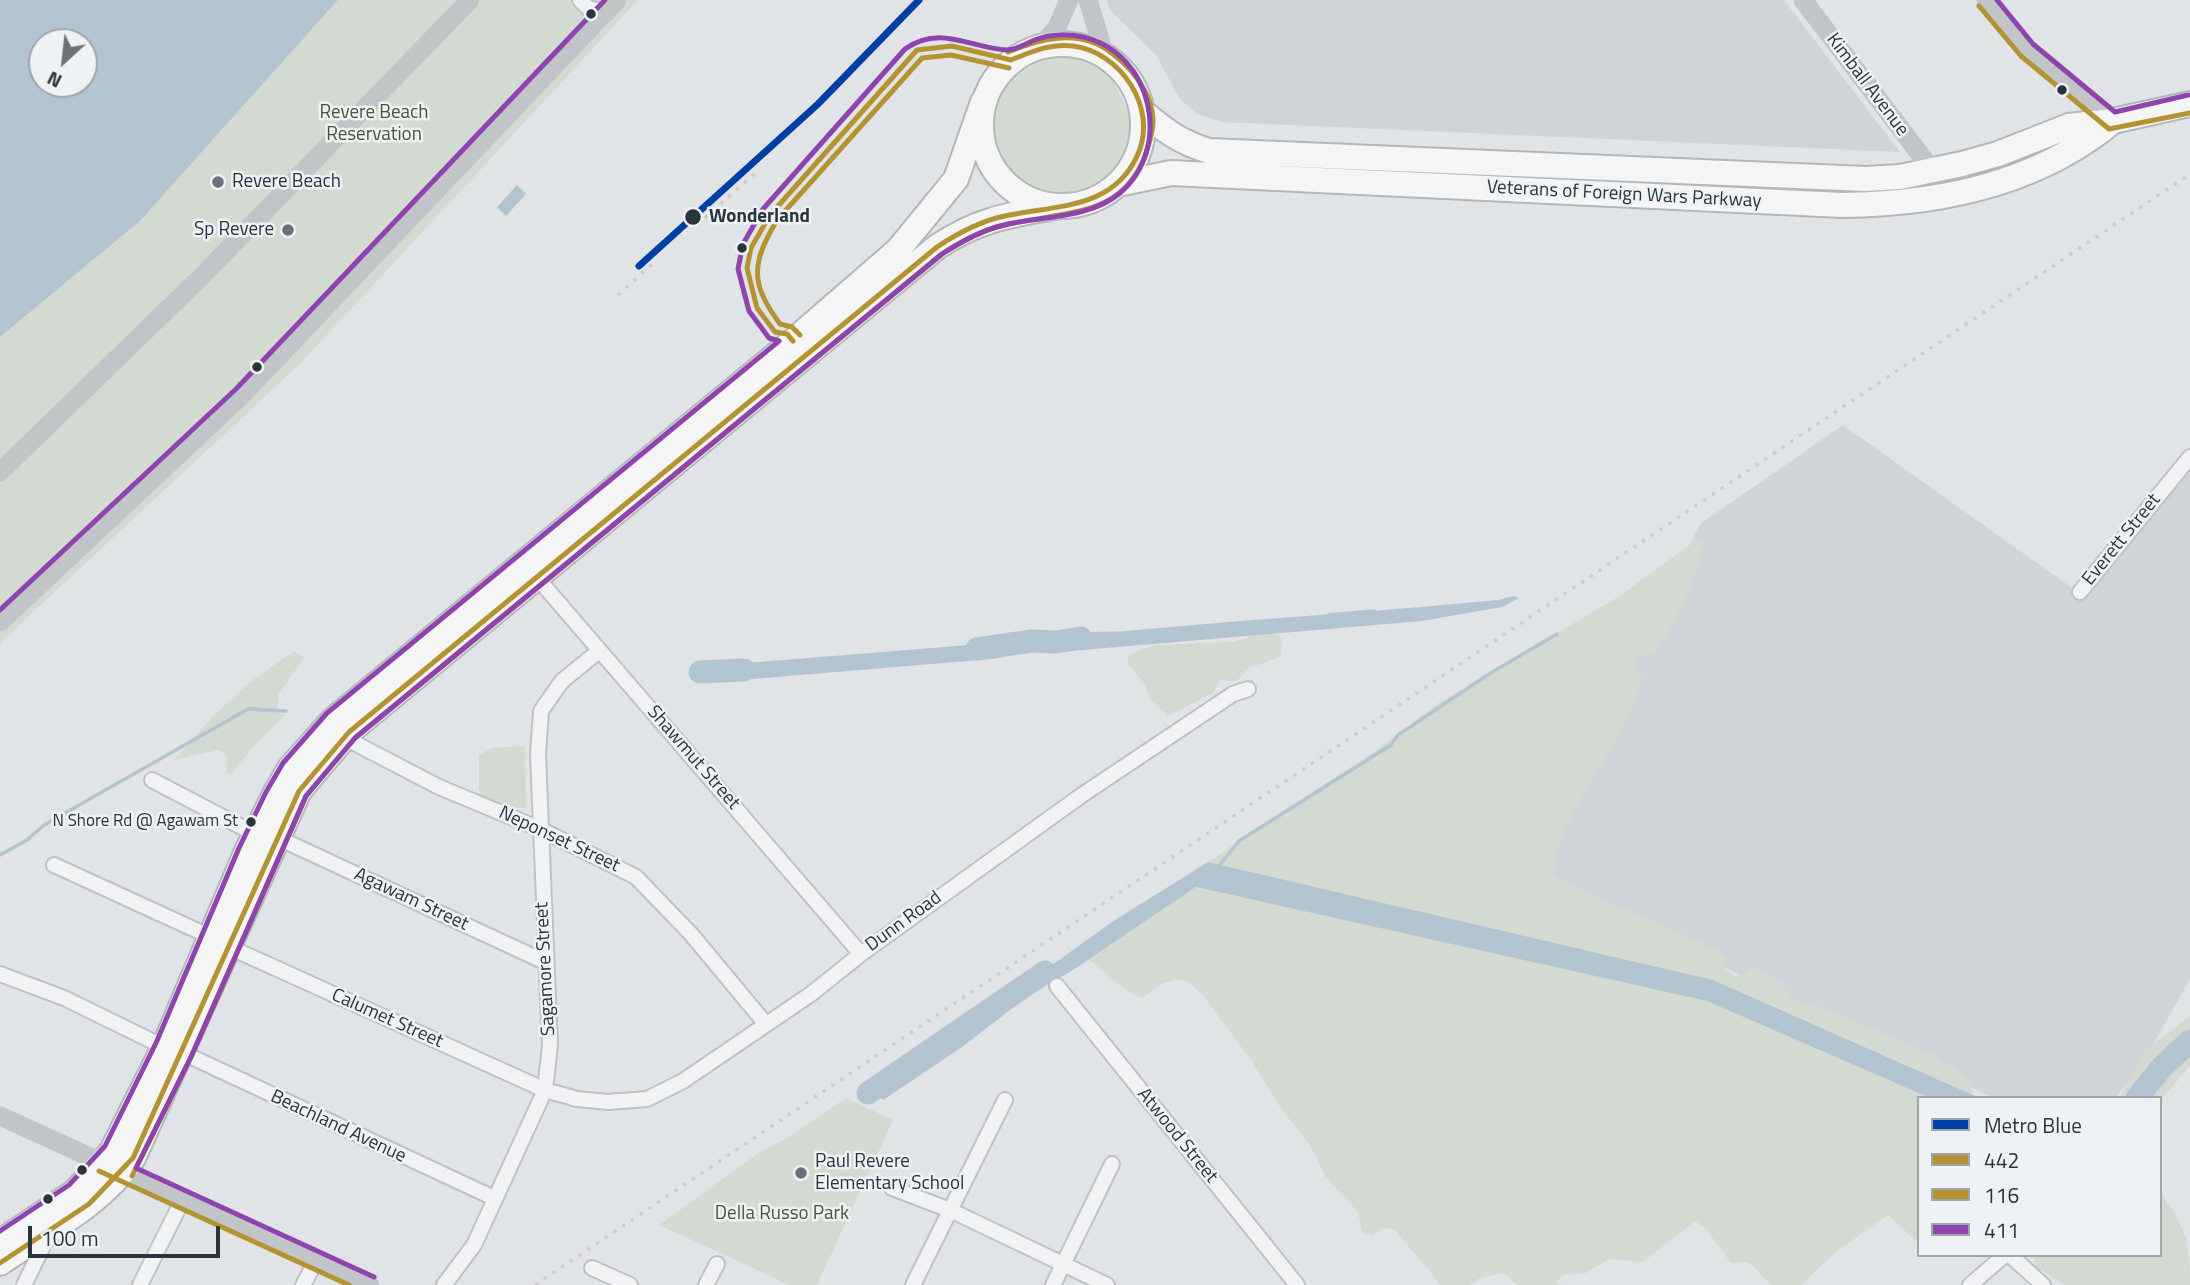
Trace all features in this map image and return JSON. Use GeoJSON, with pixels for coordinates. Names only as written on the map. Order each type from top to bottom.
{"type":"FeatureCollection","features":[{"type":"Feature","properties":{"kind":"highway"},"geometry":{"type":"LineString","coordinates":[[0,1263],[93,1200],[113,1167],[122,1133],[173,1050],[266,836],[290,768],[333,720],[531,569],[937,247],[965,228],[1003,216],[1091,201],[1118,184],[1132,165],[1142,143],[1142,111],[1135,89],[1123,71],[1105,56],[1085,46],[1063,43],[1025,51],[1003,67],[991,83],[956,178],[898,250],[531,569],[344,737],[266,836]]}},
{"type":"Feature","properties":{"kind":"highway"},"geometry":{"type":"LineString","coordinates":[[983,102],[980,123],[982,144],[990,164],[1003,181],[1020,194],[1039,203],[1060,206]]}},
{"type":"Feature","properties":{"kind":"highway","name":"Veterans of Foreign Wars Parkway"},"geometry":{"type":"LineString","coordinates":[[1142,111],[1164,130],[1190,145],[1230,152],[1815,178],[1900,177],[1998,154],[2069,125],[2113,121],[2190,104]]}},
{"type":"Feature","properties":{"kind":"highway","name":"Veterans of Foreign Wars Parkway"},"geometry":{"type":"LineString","coordinates":[[1118,184],[1171,173],[1842,205],[1898,203],[1963,192],[2020,174],[2075,149],[2113,121]]}},
{"type":"Feature","properties":{"kind":"highway"},"geometry":{"type":"LineString","coordinates":[[0,1242],[113,1167]]}},
{"type":"Feature","properties":{"kind":"main road"},"geometry":{"type":"LineString","coordinates":[[0,472],[202,276],[470,0]]}},
{"type":"Feature","properties":{"kind":"main road"},"geometry":{"type":"LineString","coordinates":[[1041,46],[1058,27],[1069,0]]}},
{"type":"Feature","properties":{"kind":"main road"},"geometry":{"type":"LineString","coordinates":[[1088,0],[1105,56]]}},
{"type":"Feature","properties":{"kind":"main road","name":"Kimball Avenue"},"geometry":{"type":"LineString","coordinates":[[1803,0],[1932,170]]}},
{"type":"Feature","properties":{"kind":"main road"},"geometry":{"type":"LineString","coordinates":[[1986,0],[2027,50],[2113,121]]}},
{"type":"Feature","properties":{"kind":"main road"},"geometry":{"type":"LineString","coordinates":[[0,622],[242,394],[612,6]]}},
{"type":"Feature","properties":{"kind":"main road"},"geometry":{"type":"LineString","coordinates":[[0,1116],[370,1285]]}},
{"type":"Feature","properties":{"kind":"street"},"geometry":{"type":"LineString","coordinates":[[580,0],[589,8],[612,6]]}},
{"type":"Feature","properties":{"kind":"street","name":"Everett Street"},"geometry":{"type":"LineString","coordinates":[[2080,592],[2190,457]]}},
{"type":"Feature","properties":{"kind":"street","name":"Shawmut Street"},"geometry":{"type":"LineString","coordinates":[[531,569],[861,954]]}},
{"type":"Feature","properties":{"kind":"street","name":"Sagamore Street"},"geometry":{"type":"LineString","coordinates":[[444,1285],[474,1245],[545,1090],[550,1046],[540,829],[538,754],[541,711],[562,681],[599,650]]}},
{"type":"Feature","properties":{"kind":"street","name":"Dunn Road"},"geometry":{"type":"LineString","coordinates":[[545,1090],[577,1099],[608,1102],[647,1099],[682,1081],[811,993],[1082,795],[1233,694],[1248,689]]}},
{"type":"Feature","properties":{"kind":"street","name":"Neponset Street"},"geometry":{"type":"LineString","coordinates":[[344,737],[439,787],[540,829],[636,877],[691,934],[765,1023]]}},
{"type":"Feature","properties":{"kind":"street","name":"Agawam Street"},"geometry":{"type":"LineString","coordinates":[[152,780],[266,836],[545,962]]}},
{"type":"Feature","properties":{"kind":"street","name":"Calumet Street"},"geometry":{"type":"LineString","coordinates":[[54,865],[545,1090]]}},
{"type":"Feature","properties":{"kind":"street","name":"Beachland Avenue"},"geometry":{"type":"LineString","coordinates":[[0,974],[64,998],[494,1198]]}},
{"type":"Feature","properties":{"kind":"street","name":"Atwood Street"},"geometry":{"type":"LineString","coordinates":[[1057,986],[1297,1285]]}},
{"type":"Feature","properties":{"kind":"street"},"geometry":{"type":"LineString","coordinates":[[913,1285],[1005,1100]]}},
{"type":"Feature","properties":{"kind":"street"},"geometry":{"type":"LineString","coordinates":[[1053,1285],[1112,1164]]}},
{"type":"Feature","properties":{"kind":"street"},"geometry":{"type":"LineString","coordinates":[[892,1188],[950,1210],[1107,1285]]}},
{"type":"Feature","properties":{"kind":"street"},"geometry":{"type":"LineString","coordinates":[[140,1285],[183,1199]]}},
{"type":"Feature","properties":{"kind":"street"},"geometry":{"type":"LineString","coordinates":[[24,1285],[52,1228]]}},
{"type":"Feature","properties":{"kind":"street"},"geometry":{"type":"LineString","coordinates":[[1970,1285],[2003,1257]]}},
{"type":"Feature","properties":{"kind":"street"},"geometry":{"type":"LineString","coordinates":[[2012,1257],[2043,1285]]}},
{"type":"Feature","properties":{"kind":"street"},"geometry":{"type":"LineString","coordinates":[[303,1285],[316,1261]]}},
{"type":"Feature","properties":{"kind":"street"},"geometry":{"type":"LineString","coordinates":[[706,1285],[717,1264]]}},
{"type":"Feature","properties":{"kind":"street"},"geometry":{"type":"LineString","coordinates":[[592,1268],[630,1285]]}},
{"type":"Feature","properties":{"kind":"shaded area"},"geometry":{"type":"Polygon","coordinates":[[[1107,0],[1784,0],[1900,152],[1222,122],[1197,114],[1179,98],[1156,55],[1109,9],[1107,0]]]}},
{"type":"Feature","properties":{"kind":"shaded area"},"geometry":{"type":"Polygon","coordinates":[[[1843,425],[2082,595],[2190,472],[2190,979],[2146,1057],[2117,1096],[1989,1096],[1532,874],[1700,524],[1843,425]]]}},
{"type":"Feature","properties":{"kind":"green space","name":"Revere Beach Reservation"},"geometry":{"type":"Polygon","coordinates":[[[338,0],[638,0],[300,364],[0,643],[0,337],[140,221],[338,0]]]}},
{"type":"Feature","properties":{"kind":"green space"},"geometry":{"type":"Polygon","coordinates":[[[1056,57],[1086,61],[1107,73],[1128,112],[1134,139],[1124,164],[1093,192],[1061,199],[1031,188],[1007,166],[994,137],[995,106],[1014,77],[1056,57]]]}},
{"type":"Feature","properties":{"kind":"green space"},"geometry":{"type":"Polygon","coordinates":[[[1702,536],[1703,545],[1694,578],[1667,635],[1652,655],[1637,656],[1634,670],[1642,676],[1635,700],[1624,726],[1565,831],[1556,854],[1554,876],[1716,950],[1724,957],[1725,969],[1734,976],[1745,973],[1750,967],[1781,983],[1792,1000],[1824,1008],[1935,1055],[1970,1080],[1972,1094],[1713,980],[1208,862],[1375,751],[1440,702],[1618,597],[1702,536]]]}},
{"type":"Feature","properties":{"kind":"green space"},"geometry":{"type":"Polygon","coordinates":[[[1266,632],[1278,634],[1282,641],[1280,657],[1249,668],[1236,682],[1221,680],[1213,693],[1168,716],[1149,698],[1145,684],[1127,663],[1129,654],[1155,645],[1233,642],[1266,632]]]}},
{"type":"Feature","properties":{"kind":"green space"},"geometry":{"type":"Polygon","coordinates":[[[294,651],[304,658],[279,693],[277,710],[285,715],[251,749],[231,775],[226,773],[227,755],[219,750],[174,760],[214,715],[250,682],[294,651]]]}},
{"type":"Feature","properties":{"kind":"green space"},"geometry":{"type":"Polygon","coordinates":[[[525,746],[526,808],[513,808],[479,796],[479,755],[492,748],[525,746]]]}},
{"type":"Feature","properties":{"kind":"green space"},"geometry":{"type":"Polygon","coordinates":[[[1196,887],[1707,1001],[1925,1096],[1917,1096],[1917,1242],[1888,1215],[1836,1252],[1801,1285],[1771,1285],[1747,1262],[1731,1263],[1706,1229],[1695,1221],[1643,1262],[1609,1259],[1586,1273],[1562,1275],[1557,1282],[1561,1285],[1518,1285],[1503,1273],[1480,1278],[1470,1285],[1441,1285],[1394,1229],[1381,1228],[1373,1236],[1362,1232],[1358,1212],[1325,1176],[1310,1145],[1282,1110],[1251,1060],[1202,994],[1187,981],[1175,980],[1163,983],[1142,998],[1134,995],[1088,960],[1196,887]]]}},
{"type":"Feature","properties":{"kind":"green space"},"geometry":{"type":"Polygon","coordinates":[[[2190,1016],[2190,1066],[2162,1099],[2162,1096],[2120,1096],[2145,1050],[2190,1016]]]}},
{"type":"Feature","properties":{"kind":"green space","name":"Della Russo Park"},"geometry":{"type":"Polygon","coordinates":[[[846,1098],[893,1120],[817,1285],[790,1285],[659,1225],[760,1152],[787,1138],[846,1098]]]}},
{"type":"Feature","properties":{"kind":"green space"},"geometry":{"type":"Polygon","coordinates":[[[2162,1195],[2176,1215],[2185,1236],[2190,1285],[2065,1285],[2035,1266],[2034,1257],[2162,1257],[2162,1195]]]}},
{"type":"Feature","properties":{"kind":"water"},"geometry":{"type":"Polygon","coordinates":[[[0,0],[338,0],[140,221],[0,337],[0,0]]]}},
{"type":"Feature","properties":{"kind":"water"},"geometry":{"type":"Polygon","coordinates":[[[517,185],[526,194],[506,216],[497,207],[517,185]]]}},
{"type":"Feature","properties":{"kind":"water"},"geometry":{"type":"Polygon","coordinates":[[[1514,596],[1519,598],[1502,607],[1422,621],[1059,652],[1054,652],[1050,644],[1076,633],[1406,608],[1498,600],[1514,596]]]}},
{"type":"Feature","properties":{"kind":"water"},"geometry":{"type":"Polygon","coordinates":[[[1006,642],[1009,649],[1005,657],[991,659],[717,682],[711,680],[715,669],[734,664],[1006,642]]]}},
{"type":"Feature","properties":{"kind":"water"},"geometry":{"type":"Polygon","coordinates":[[[1208,862],[1713,980],[1975,1096],[1925,1096],[1707,1001],[1196,887],[1070,972],[1032,993],[962,1047],[883,1100],[875,1091],[1115,920],[1208,862]]]}},
{"type":"Feature","properties":{"kind":"waterway"},"geometry":{"type":"LineString","coordinates":[[1329,615],[1374,611]]}},
{"type":"Feature","properties":{"kind":"waterway"},"geometry":{"type":"LineString","coordinates":[[1219,866],[1239,841],[1391,745],[1398,735],[1489,674],[1557,634]]}},
{"type":"Feature","properties":{"kind":"waterway"},"geometry":{"type":"LineString","coordinates":[[977,649],[1031,641],[1056,642],[1081,638]]}},
{"type":"Feature","properties":{"kind":"waterway"},"geometry":{"type":"LineString","coordinates":[[700,672],[744,670]]}},
{"type":"Feature","properties":{"kind":"waterway"},"geometry":{"type":"LineString","coordinates":[[0,855],[27,840],[44,825],[248,709],[286,711]]}},
{"type":"Feature","properties":{"kind":"waterway"},"geometry":{"type":"LineString","coordinates":[[868,1093],[1045,972]]}},
{"type":"Feature","properties":{"kind":"waterway"},"geometry":{"type":"LineString","coordinates":[[2139,1096],[2162,1067],[2190,1041]]}},
{"type":"Feature","properties":{"kind":"railway"},"geometry":{"type":"LineString","coordinates":[[697,225],[760,169]]}},
{"type":"Feature","properties":{"kind":"railway"},"geometry":{"type":"LineString","coordinates":[[535,1285],[2190,174]]}},
{"type":"Feature","properties":{"kind":"railway"},"geometry":{"type":"LineString","coordinates":[[618,295],[652,264]]}},
{"type":"Feature","properties":{"kind":"metro line","name":"Blue"},"geometry":{"type":"LineString","coordinates":[[639,266],[818,104],[919,0]]}},
{"type":"Feature","properties":{"kind":"transit line","name":"411"},"geometry":{"type":"LineString","coordinates":[[0,610],[236,389],[605,0]]}},
{"type":"Feature","properties":{"kind":"transit line","name":"411"},"geometry":{"type":"LineString","coordinates":[[1997,0],[2033,44],[2115,112],[2188,95]]}},
{"type":"Feature","properties":{"kind":"transit line","name":"116"},"geometry":{"type":"LineString","coordinates":[[1979,6],[2021,56],[2109,129],[2190,113]]}},
{"type":"Feature","properties":{"kind":"transit line","name":"411"},"geometry":{"type":"LineString","coordinates":[[0,1231],[69,1185],[105,1146],[156,1043],[239,848],[283,763],[327,713],[779,341],[769,338],[749,311],[738,269],[743,244],[763,209],[905,49],[930,38],[943,38],[1010,50],[1045,37],[1063,35],[1083,37],[1107,46],[1126,62],[1139,82],[1148,104],[1150,128],[1146,152],[1136,174],[1120,193],[1094,208],[1080,212],[988,230],[942,254],[355,738],[306,796],[191,1057],[136,1168],[374,1277]]}},
{"type":"Feature","properties":{"kind":"transit line","name":"116"},"geometry":{"type":"LineString","coordinates":[[132,1176],[191,1057],[306,796],[355,738],[942,254],[972,236],[997,227],[1098,205],[1116,195],[1132,181],[1144,160],[1153,120],[1148,98],[1130,69],[1101,46],[1075,38],[1048,40],[1008,52]]}},
{"type":"Feature","properties":{"kind":"transit line","name":"442"},"geometry":{"type":"LineString","coordinates":[[0,1263],[89,1204],[133,1158],[299,791],[349,732],[937,247],[961,232],[987,221],[1081,202],[1099,195],[1114,186],[1127,172],[1138,154],[1143,136],[1143,119],[1139,101],[1120,71],[1090,50],[1065,45],[1033,51],[1011,60]]}},
{"type":"Feature","properties":{"kind":"transit line","name":"442"},"geometry":{"type":"LineString","coordinates":[[793,341],[787,334],[775,332],[757,308],[747,268],[751,248],[770,215],[917,50],[952,46],[1011,60]]}},
{"type":"Feature","properties":{"kind":"transit line","name":"116"},"geometry":{"type":"LineString","coordinates":[[800,335],[792,327],[780,324],[759,284],[759,261],[777,220],[922,58],[951,55],[1009,68]]}},
{"type":"Feature","properties":{"kind":"transit line","name":"116"},"geometry":{"type":"LineString","coordinates":[[99,1171],[349,1285]]}},
{"type":"Feature","properties":{"kind":"place","name":"Revere Beach"},"geometry":{"type":"Point","coordinates":[218,182]}},
{"type":"Feature","properties":{"kind":"place","name":"Wonderland"},"geometry":{"type":"Point","coordinates":[693,217]}},
{"type":"Feature","properties":{"kind":"place","name":"Sp Revere"},"geometry":{"type":"Point","coordinates":[288,230]}},
{"type":"Feature","properties":{"kind":"place","name":"N Shore Rd @ Agawam St"},"geometry":{"type":"Point","coordinates":[251,822]}},
{"type":"Feature","properties":{"kind":"place","name":"Paul Revere Elementary School"},"geometry":{"type":"Point","coordinates":[801,1173]}}]}
